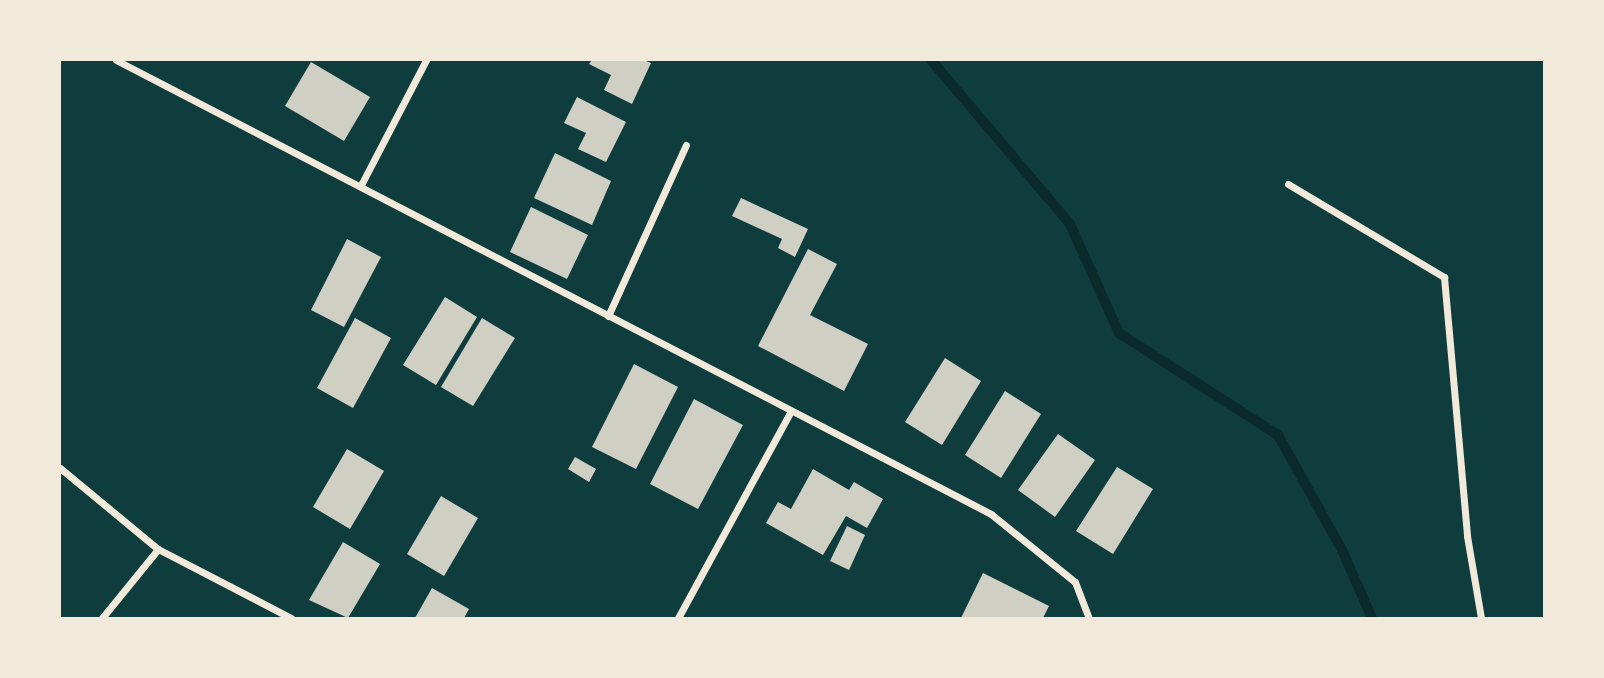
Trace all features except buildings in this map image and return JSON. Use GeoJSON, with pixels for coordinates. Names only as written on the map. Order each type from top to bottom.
{"type":"FeatureCollection","features":[{"type":"Feature","properties":{"kind":"street"},"geometry":{"type":"LineString","coordinates":[[116,60],[361,185],[790,413],[991,514],[1075,582],[1090,618]]}},
{"type":"Feature","properties":{"kind":"street"},"geometry":{"type":"LineString","coordinates":[[361,185],[426,60]]}},
{"type":"Feature","properties":{"kind":"street"},"geometry":{"type":"LineString","coordinates":[[608,316],[685,145]]}},
{"type":"Feature","properties":{"kind":"street"},"geometry":{"type":"LineString","coordinates":[[1287,184],[1444,276],[1467,537],[1481,618]]}},
{"type":"Feature","properties":{"kind":"street"},"geometry":{"type":"LineString","coordinates":[[678,618],[790,413]]}},
{"type":"Feature","properties":{"kind":"street"},"geometry":{"type":"LineString","coordinates":[[60,468],[158,549],[291,618]]}},
{"type":"Feature","properties":{"kind":"street"},"geometry":{"type":"LineString","coordinates":[[102,618],[158,549]]}},
{"type":"Feature","properties":{"kind":"waterway"},"geometry":{"type":"LineString","coordinates":[[931,60],[1070,224],[1119,333],[1278,435],[1342,550],[1372,618]]}}]}
